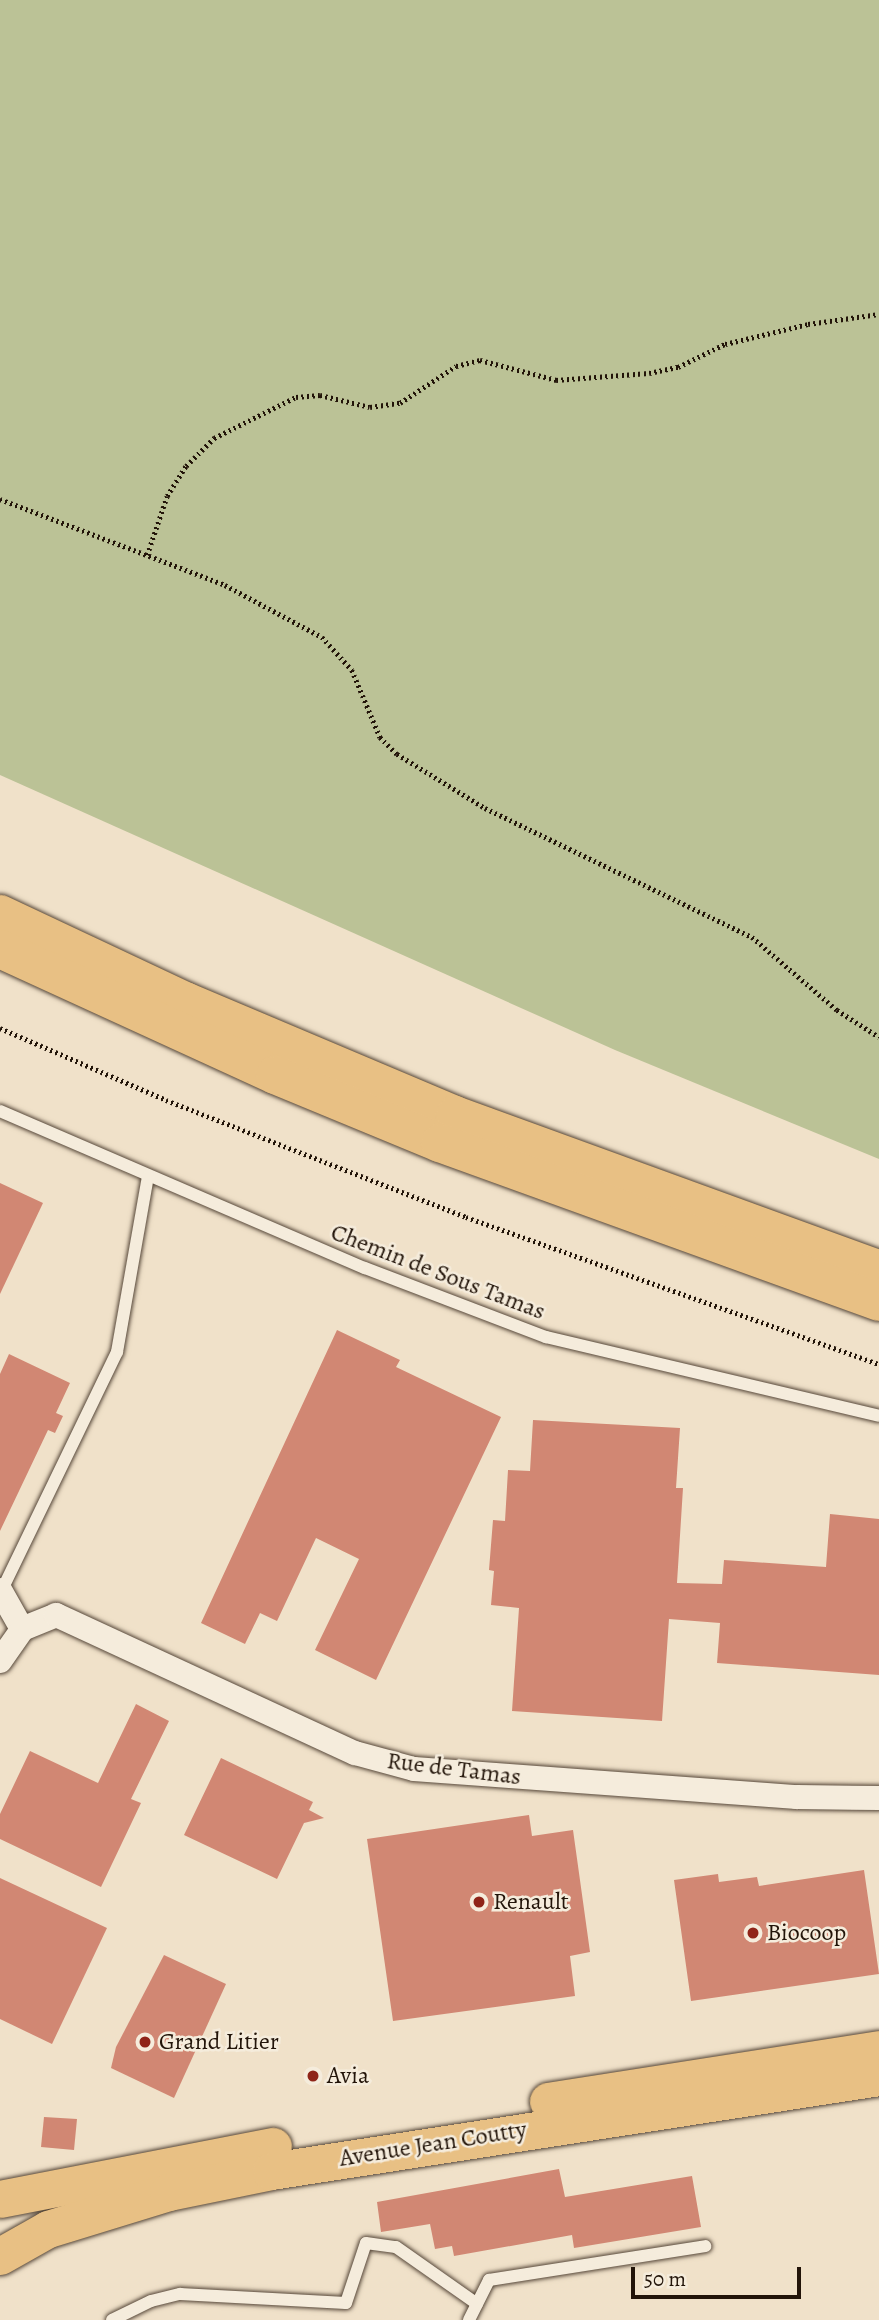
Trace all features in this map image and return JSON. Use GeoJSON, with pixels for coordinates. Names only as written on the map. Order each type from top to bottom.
{"type":"FeatureCollection","features":[{"type":"Feature","properties":{"kind":"highway"},"geometry":{"type":"LineString","coordinates":[[0,914],[197,1007],[456,1115],[879,1269]]}},
{"type":"Feature","properties":{"kind":"highway"},"geometry":{"type":"LineString","coordinates":[[0,948],[275,1075],[440,1143],[879,1302]]}},
{"type":"Feature","properties":{"kind":"main road","name":"Avenue Jean Coutty"},"geometry":{"type":"LineString","coordinates":[[0,2199],[173,2163],[879,2049]]}},
{"type":"Feature","properties":{"kind":"main road","name":"Avenue Jean Coutty"},"geometry":{"type":"LineString","coordinates":[[0,2256],[48,2229],[169,2192],[271,2171],[879,2077]]}},
{"type":"Feature","properties":{"kind":"street"},"geometry":{"type":"LineString","coordinates":[[0,1661],[22,1629],[1,1591]]}},
{"type":"Feature","properties":{"kind":"street","name":"Rue de Tamas"},"geometry":{"type":"LineString","coordinates":[[22,1629],[56,1615],[69,1618],[355,1753],[414,1769],[797,1797],[879,1798]]}},
{"type":"Feature","properties":{"kind":"lane","name":"Chemin de Sous Tamas"},"geometry":{"type":"LineString","coordinates":[[0,1111],[148,1177],[365,1268],[546,1337],[879,1416]]}},
{"type":"Feature","properties":{"kind":"lane"},"geometry":{"type":"LineString","coordinates":[[1,1591],[117,1352],[148,1177]]}},
{"type":"Feature","properties":{"kind":"lane"},"geometry":{"type":"LineString","coordinates":[[113,2320],[150,2301],[180,2294],[346,2302],[366,2243],[396,2247],[477,2304]]}},
{"type":"Feature","properties":{"kind":"lane"},"geometry":{"type":"LineString","coordinates":[[469,2320],[489,2280],[705,2246]]}},
{"type":"Feature","properties":{"kind":"path"},"geometry":{"type":"LineString","coordinates":[[147,555],[167,496],[186,466],[214,438],[296,397],[320,395],[370,407],[400,403],[456,366],[481,360],[556,380],[649,373],[678,366],[725,344],[808,324],[879,314]]}},
{"type":"Feature","properties":{"kind":"path"},"geometry":{"type":"LineString","coordinates":[[0,499],[264,602],[322,637],[352,670],[380,737],[421,770],[485,808],[752,937],[838,1010],[879,1037]]}},
{"type":"Feature","properties":{"kind":"path"},"geometry":{"type":"LineString","coordinates":[[0,1028],[166,1100],[467,1217],[879,1364]]}},
{"type":"Feature","properties":{"kind":"green space"},"geometry":{"type":"Polygon","coordinates":[[[0,0],[879,0],[879,1159],[615,1050],[0,775],[0,0]]]}},
{"type":"Feature","properties":{"kind":"building"},"geometry":{"type":"Polygon","coordinates":[[[0,1183],[43,1203],[0,1294],[0,1183]]]}},
{"type":"Feature","properties":{"kind":"building"},"geometry":{"type":"Polygon","coordinates":[[[337,1330],[400,1360],[396,1367],[501,1417],[376,1680],[315,1650],[359,1559],[316,1538],[277,1621],[260,1613],[245,1644],[201,1623],[337,1330]]]}},
{"type":"Feature","properties":{"kind":"building"},"geometry":{"type":"Polygon","coordinates":[[[9,1354],[70,1383],[56,1413],[63,1416],[55,1433],[48,1430],[0,1531],[0,1374],[9,1354]]]}},
{"type":"Feature","properties":{"kind":"building"},"geometry":{"type":"Polygon","coordinates":[[[533,1420],[680,1428],[676,1488],[683,1488],[677,1583],[722,1584],[724,1560],[826,1567],[830,1514],[879,1519],[879,1675],[717,1663],[720,1623],[669,1619],[662,1721],[512,1711],[519,1608],[491,1605],[494,1571],[489,1570],[493,1520],[505,1521],[508,1470],[530,1471],[533,1420]]]}},
{"type":"Feature","properties":{"kind":"building"},"geometry":{"type":"Polygon","coordinates":[[[136,1704],[169,1721],[131,1799],[141,1803],[101,1887],[0,1839],[0,1814],[30,1751],[98,1783],[136,1704]]]}},
{"type":"Feature","properties":{"kind":"building"},"geometry":{"type":"Polygon","coordinates":[[[221,1758],[313,1802],[309,1810],[324,1818],[304,1823],[277,1879],[184,1835],[221,1758]]]}},
{"type":"Feature","properties":{"kind":"building","name":"Renault"},"geometry":{"type":"Polygon","coordinates":[[[529,1815],[532,1836],[573,1830],[590,1952],[570,1956],[575,1996],[393,2021],[367,1839],[529,1815]]]}},
{"type":"Feature","properties":{"kind":"building"},"geometry":{"type":"Polygon","coordinates":[[[864,1870],[879,1974],[691,2001],[674,1880],[718,1874],[719,1882],[757,1877],[759,1886],[864,1870]]]}},
{"type":"Feature","properties":{"kind":"building"},"geometry":{"type":"Polygon","coordinates":[[[0,1878],[107,1928],[52,2044],[0,2019],[0,1878]]]}},
{"type":"Feature","properties":{"kind":"building"},"geometry":{"type":"Polygon","coordinates":[[[164,1955],[226,1984],[174,2098],[111,2068],[116,2047],[164,1955]]]}},
{"type":"Feature","properties":{"kind":"building"},"geometry":{"type":"Polygon","coordinates":[[[44,2117],[77,2119],[74,2150],[41,2147],[44,2117]]]}},
{"type":"Feature","properties":{"kind":"building"},"geometry":{"type":"Polygon","coordinates":[[[559,2169],[565,2197],[692,2176],[701,2227],[574,2248],[572,2235],[454,2256],[452,2246],[435,2249],[430,2224],[381,2232],[377,2202],[559,2169]]]}},
{"type":"Feature","properties":{"kind":"place","name":"Renault"},"geometry":{"type":"Point","coordinates":[479,1902]}},
{"type":"Feature","properties":{"kind":"place","name":"Biocoop"},"geometry":{"type":"Point","coordinates":[753,1933]}},
{"type":"Feature","properties":{"kind":"place","name":"Grand Litier"},"geometry":{"type":"Point","coordinates":[145,2042]}},
{"type":"Feature","properties":{"kind":"place","name":"Avia"},"geometry":{"type":"Point","coordinates":[313,2076]}}]}
